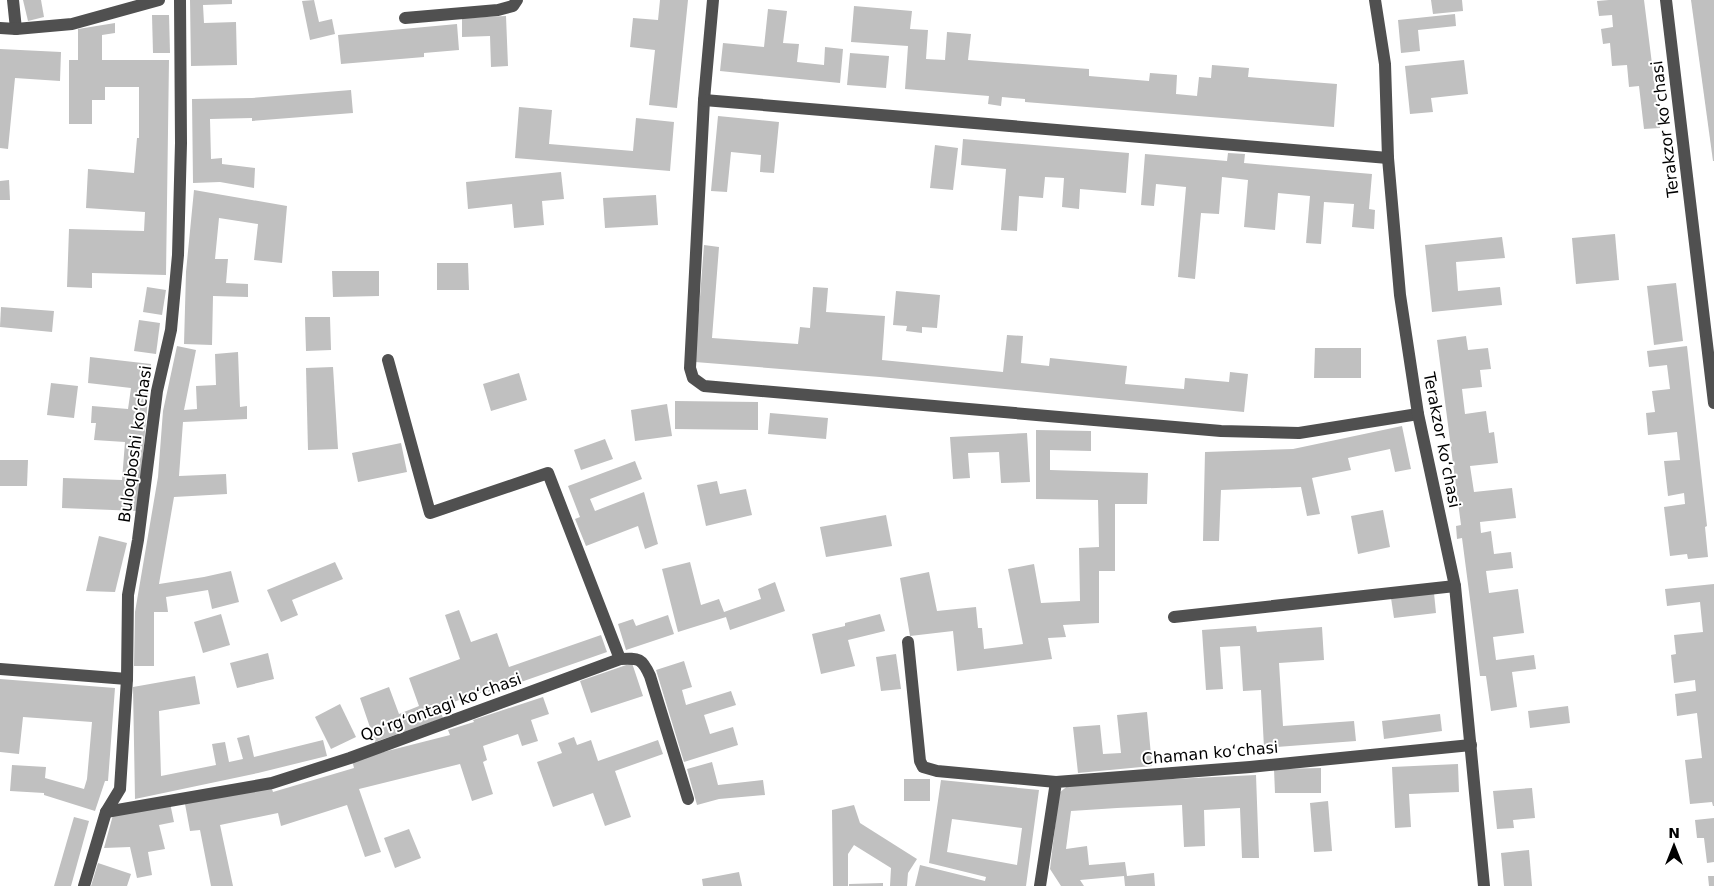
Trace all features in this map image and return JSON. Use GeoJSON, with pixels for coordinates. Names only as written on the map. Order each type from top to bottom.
{"type":"FeatureCollection","features":[{"type":"Feature","properties":{"kind":"street"},"geometry":{"type":"LineString","coordinates":[[13,0],[16,29]]}},
{"type":"Feature","properties":{"kind":"street"},"geometry":{"type":"LineString","coordinates":[[0,28],[16,29],[72,24],[158,0]]}},
{"type":"Feature","properties":{"kind":"street","name":"Buloqboshi koʻchasi"},"geometry":{"type":"LineString","coordinates":[[84,886],[106,812],[120,789],[127,679],[128,595],[138,540],[157,391],[171,330],[178,255],[181,143],[180,0]]}},
{"type":"Feature","properties":{"kind":"street"},"geometry":{"type":"LineString","coordinates":[[405,18],[498,10],[513,6],[517,0]]}},
{"type":"Feature","properties":{"kind":"street"},"geometry":{"type":"LineString","coordinates":[[713,0],[704,100],[690,368],[693,378],[704,386],[1221,431],[1299,433],[1418,414]]}},
{"type":"Feature","properties":{"kind":"street","name":"Terakzor koʻchasi"},"geometry":{"type":"LineString","coordinates":[[1375,0],[1385,64],[1388,158],[1400,295],[1418,414],[1455,586],[1484,886]]}},
{"type":"Feature","properties":{"kind":"street","name":"Terakzor koʻchasi"},"geometry":{"type":"LineString","coordinates":[[1666,0],[1714,403]]}},
{"type":"Feature","properties":{"kind":"street"},"geometry":{"type":"LineString","coordinates":[[704,100],[1388,158]]}},
{"type":"Feature","properties":{"kind":"street"},"geometry":{"type":"LineString","coordinates":[[388,360],[430,513],[548,473],[620,659]]}},
{"type":"Feature","properties":{"kind":"street"},"geometry":{"type":"LineString","coordinates":[[1174,617],[1455,586]]}},
{"type":"Feature","properties":{"kind":"street","name":"Chaman koʻchasi"},"geometry":{"type":"LineString","coordinates":[[908,642],[920,761],[924,767],[937,771],[1056,782],[1250,767],[1471,745]]}},
{"type":"Feature","properties":{"kind":"street","name":"Qoʻrgʻontagi koʻchasi"},"geometry":{"type":"LineString","coordinates":[[106,812],[272,783],[350,758],[620,659],[636,658],[644,663],[650,676],[688,799]]}},
{"type":"Feature","properties":{"kind":"street"},"geometry":{"type":"LineString","coordinates":[[0,669],[127,679]]}},
{"type":"Feature","properties":{"kind":"street"},"geometry":{"type":"LineString","coordinates":[[1040,886],[1056,782]]}},
{"type":"Feature","properties":{"kind":"building"},"geometry":{"type":"Polygon","coordinates":[[[23,0],[41,0],[44,17],[28,21],[23,0]]]}},
{"type":"Feature","properties":{"kind":"building"},"geometry":{"type":"Polygon","coordinates":[[[190,0],[232,0],[232,4],[203,5],[204,23],[236,22],[237,65],[191,66],[190,0]]]}},
{"type":"Feature","properties":{"kind":"building"},"geometry":{"type":"Polygon","coordinates":[[[314,0],[319,22],[332,19],[335,34],[310,40],[302,1],[314,0]]]}},
{"type":"Feature","properties":{"kind":"building"},"geometry":{"type":"Polygon","coordinates":[[[660,0],[688,0],[677,108],[649,105],[655,50],[630,47],[633,18],[658,20],[660,0]]]}},
{"type":"Feature","properties":{"kind":"building"},"geometry":{"type":"Polygon","coordinates":[[[1431,0],[1462,0],[1463,11],[1433,14],[1431,0]]]}},
{"type":"Feature","properties":{"kind":"building"},"geometry":{"type":"Polygon","coordinates":[[[1644,0],[1660,128],[1644,129],[1639,86],[1629,87],[1627,65],[1612,66],[1610,43],[1603,44],[1601,29],[1613,27],[1612,15],[1599,16],[1597,1],[1644,0]]]}},
{"type":"Feature","properties":{"kind":"building"},"geometry":{"type":"Polygon","coordinates":[[[1691,0],[1714,0],[1714,161],[1713,161],[1691,0]]]}},
{"type":"Feature","properties":{"kind":"building"},"geometry":{"type":"Polygon","coordinates":[[[854,6],[912,11],[910,29],[928,30],[926,59],[945,60],[947,32],[971,34],[968,60],[1089,69],[1089,76],[1149,81],[1150,73],[1177,75],[1176,94],[1197,96],[1199,77],[1211,78],[1212,65],[1249,68],[1248,77],[1337,84],[1334,127],[1025,102],[1025,99],[1002,97],[1001,106],[988,104],[989,96],[905,89],[908,46],[851,42],[854,6]]]}},
{"type":"Feature","properties":{"kind":"building"},"geometry":{"type":"Polygon","coordinates":[[[768,9],[787,11],[783,43],[799,44],[797,62],[824,65],[825,47],[843,49],[840,83],[720,71],[723,43],[764,47],[768,9]]]}},
{"type":"Feature","properties":{"kind":"building"},"geometry":{"type":"Polygon","coordinates":[[[1455,14],[1456,26],[1418,30],[1420,51],[1401,53],[1398,20],[1455,14]]]}},
{"type":"Feature","properties":{"kind":"building"},"geometry":{"type":"Polygon","coordinates":[[[152,15],[169,15],[170,53],[153,53],[152,15]]]}},
{"type":"Feature","properties":{"kind":"building"},"geometry":{"type":"Polygon","coordinates":[[[506,16],[508,66],[491,67],[490,36],[462,37],[462,18],[506,16]]]}},
{"type":"Feature","properties":{"kind":"building"},"geometry":{"type":"Polygon","coordinates":[[[115,23],[115,33],[102,35],[102,60],[169,60],[166,275],[92,273],[92,288],[67,287],[69,229],[144,231],[145,212],[86,208],[88,169],[134,173],[137,138],[139,138],[139,87],[105,87],[105,100],[92,100],[92,124],[69,124],[69,60],[78,60],[78,29],[115,23]]]}},
{"type":"Feature","properties":{"kind":"building"},"geometry":{"type":"Polygon","coordinates":[[[457,24],[459,50],[424,53],[424,57],[341,64],[338,35],[457,24]]]}},
{"type":"Feature","properties":{"kind":"building"},"geometry":{"type":"Polygon","coordinates":[[[0,49],[61,52],[60,81],[15,78],[8,149],[0,148],[0,49]]]}},
{"type":"Feature","properties":{"kind":"building"},"geometry":{"type":"Polygon","coordinates":[[[850,53],[889,56],[886,88],[847,85],[850,53]]]}},
{"type":"Feature","properties":{"kind":"building"},"geometry":{"type":"Polygon","coordinates":[[[1464,60],[1468,94],[1431,98],[1433,112],[1410,114],[1405,66],[1464,60]]]}},
{"type":"Feature","properties":{"kind":"building"},"geometry":{"type":"Polygon","coordinates":[[[351,90],[353,113],[252,121],[252,118],[210,119],[211,159],[222,158],[222,164],[255,168],[254,188],[220,182],[193,183],[192,99],[252,98],[351,90]]]}},
{"type":"Feature","properties":{"kind":"building"},"geometry":{"type":"Polygon","coordinates":[[[519,107],[552,110],[549,144],[633,151],[636,118],[674,122],[670,171],[515,158],[519,107]]]}},
{"type":"Feature","properties":{"kind":"building"},"geometry":{"type":"Polygon","coordinates":[[[718,116],[779,122],[774,173],[760,172],[761,155],[731,152],[727,192],[711,191],[718,116]]]}},
{"type":"Feature","properties":{"kind":"building"},"geometry":{"type":"Polygon","coordinates":[[[963,139],[1129,153],[1126,193],[1080,189],[1079,209],[1062,207],[1064,178],[1045,177],[1043,198],[1019,196],[1017,231],[1001,230],[1006,169],[961,165],[963,139]]]}},
{"type":"Feature","properties":{"kind":"building"},"geometry":{"type":"Polygon","coordinates":[[[935,145],[958,148],[953,190],[930,188],[935,145]]]}},
{"type":"Feature","properties":{"kind":"building"},"geometry":{"type":"Polygon","coordinates":[[[1228,153],[1245,154],[1244,163],[1372,174],[1369,209],[1375,210],[1374,229],[1352,227],[1354,204],[1324,202],[1321,244],[1306,243],[1310,196],[1278,193],[1275,230],[1244,227],[1248,180],[1222,177],[1219,214],[1201,213],[1195,279],[1178,277],[1186,187],[1156,184],[1154,206],[1141,205],[1145,154],[1227,161],[1228,153]]]}},
{"type":"Feature","properties":{"kind":"building"},"geometry":{"type":"Polygon","coordinates":[[[561,172],[564,199],[542,201],[544,225],[514,228],[512,204],[468,209],[466,182],[561,172]]]}},
{"type":"Feature","properties":{"kind":"building"},"geometry":{"type":"Polygon","coordinates":[[[9,180],[10,200],[0,200],[0,181],[9,180]]]}},
{"type":"Feature","properties":{"kind":"building"},"geometry":{"type":"Polygon","coordinates":[[[194,190],[287,206],[282,263],[254,260],[258,224],[219,218],[215,259],[228,259],[226,283],[248,284],[248,297],[213,296],[212,345],[184,344],[186,272],[194,190]]]}},
{"type":"Feature","properties":{"kind":"building"},"geometry":{"type":"Polygon","coordinates":[[[656,195],[658,225],[605,228],[603,198],[656,195]]]}},
{"type":"Feature","properties":{"kind":"building"},"geometry":{"type":"Polygon","coordinates":[[[1615,234],[1619,280],[1576,284],[1572,238],[1615,234]]]}},
{"type":"Feature","properties":{"kind":"building"},"geometry":{"type":"Polygon","coordinates":[[[1502,237],[1505,258],[1456,262],[1458,291],[1500,287],[1502,305],[1432,312],[1425,245],[1502,237]]]}},
{"type":"Feature","properties":{"kind":"building"},"geometry":{"type":"Polygon","coordinates":[[[704,245],[719,247],[712,338],[798,344],[800,327],[810,328],[813,287],[828,288],[826,312],[885,316],[882,360],[1003,372],[1007,335],[1023,336],[1021,363],[1049,366],[1050,358],[1127,366],[1125,384],[1184,389],[1185,378],[1229,382],[1230,372],[1248,374],[1244,412],[880,377],[695,362],[704,245]]]}},
{"type":"Feature","properties":{"kind":"building"},"geometry":{"type":"Polygon","coordinates":[[[437,263],[468,263],[469,290],[437,290],[437,263]]]}},
{"type":"Feature","properties":{"kind":"building"},"geometry":{"type":"Polygon","coordinates":[[[332,271],[379,271],[379,296],[333,297],[332,271]]]}},
{"type":"Feature","properties":{"kind":"building"},"geometry":{"type":"Polygon","coordinates":[[[1676,283],[1683,341],[1654,345],[1647,286],[1676,283]]]}},
{"type":"Feature","properties":{"kind":"building"},"geometry":{"type":"Polygon","coordinates":[[[147,287],[166,290],[162,315],[143,312],[147,287]]]}},
{"type":"Feature","properties":{"kind":"building"},"geometry":{"type":"Polygon","coordinates":[[[896,291],[940,295],[937,328],[922,327],[922,333],[906,331],[907,326],[893,325],[896,291]]]}},
{"type":"Feature","properties":{"kind":"building"},"geometry":{"type":"Polygon","coordinates":[[[1,307],[54,311],[52,332],[0,327],[1,307]]]}},
{"type":"Feature","properties":{"kind":"building"},"geometry":{"type":"Polygon","coordinates":[[[305,317],[330,317],[331,350],[306,351],[305,317]]]}},
{"type":"Feature","properties":{"kind":"building"},"geometry":{"type":"Polygon","coordinates":[[[139,320],[160,323],[156,354],[134,351],[139,320]]]}},
{"type":"Feature","properties":{"kind":"building"},"geometry":{"type":"Polygon","coordinates":[[[1466,336],[1468,350],[1488,348],[1491,369],[1480,370],[1482,387],[1462,389],[1465,414],[1486,411],[1489,433],[1494,432],[1498,463],[1470,466],[1474,492],[1512,488],[1516,518],[1480,522],[1481,533],[1491,531],[1494,554],[1511,552],[1513,568],[1486,571],[1489,593],[1518,589],[1524,633],[1493,637],[1496,660],[1534,655],[1536,669],[1512,672],[1517,707],[1491,711],[1486,676],[1480,676],[1462,538],[1457,539],[1456,526],[1461,525],[1437,340],[1466,336]]]}},
{"type":"Feature","properties":{"kind":"building"},"geometry":{"type":"Polygon","coordinates":[[[177,346],[196,350],[184,410],[197,409],[196,386],[216,385],[215,354],[238,352],[240,407],[247,406],[247,419],[183,422],[179,476],[226,474],[227,494],[174,497],[159,584],[231,571],[239,602],[212,609],[208,590],[166,597],[168,612],[154,612],[154,666],[134,666],[135,612],[158,477],[163,411],[177,346]]]}},
{"type":"Feature","properties":{"kind":"building"},"geometry":{"type":"Polygon","coordinates":[[[1687,346],[1707,526],[1705,527],[1708,557],[1688,559],[1687,554],[1670,556],[1664,507],[1685,504],[1684,493],[1668,496],[1664,461],[1680,460],[1677,432],[1648,435],[1646,413],[1655,412],[1652,391],[1670,389],[1667,365],[1649,367],[1647,351],[1687,346]]]}},
{"type":"Feature","properties":{"kind":"building"},"geometry":{"type":"Polygon","coordinates":[[[1315,348],[1361,348],[1361,378],[1314,378],[1315,348]]]}},
{"type":"Feature","properties":{"kind":"building"},"geometry":{"type":"Polygon","coordinates":[[[90,357],[151,364],[138,511],[62,508],[63,478],[122,480],[125,442],[94,440],[96,423],[91,423],[92,406],[128,409],[131,388],[88,383],[90,357]]]}},
{"type":"Feature","properties":{"kind":"building"},"geometry":{"type":"Polygon","coordinates":[[[333,367],[338,449],[308,450],[306,368],[333,367]]]}},
{"type":"Feature","properties":{"kind":"building"},"geometry":{"type":"Polygon","coordinates":[[[519,373],[527,400],[491,411],[483,384],[519,373]]]}},
{"type":"Feature","properties":{"kind":"building"},"geometry":{"type":"Polygon","coordinates":[[[51,383],[78,386],[74,418],[47,415],[51,383]]]}},
{"type":"Feature","properties":{"kind":"building"},"geometry":{"type":"Polygon","coordinates":[[[675,401],[758,402],[758,430],[675,429],[675,401]]]}},
{"type":"Feature","properties":{"kind":"building"},"geometry":{"type":"Polygon","coordinates":[[[667,404],[672,436],[635,441],[631,410],[667,404]]]}},
{"type":"Feature","properties":{"kind":"building"},"geometry":{"type":"Polygon","coordinates":[[[770,413],[828,418],[826,439],[768,434],[770,413]]]}},
{"type":"Feature","properties":{"kind":"building"},"geometry":{"type":"Polygon","coordinates":[[[1402,426],[1411,469],[1395,472],[1390,449],[1348,458],[1351,470],[1312,478],[1320,514],[1307,516],[1301,487],[1221,490],[1219,541],[1203,541],[1205,452],[1293,449],[1402,426]]]}},
{"type":"Feature","properties":{"kind":"building"},"geometry":{"type":"Polygon","coordinates":[[[1036,430],[1091,431],[1091,451],[1050,450],[1050,470],[1148,473],[1147,504],[1115,504],[1115,571],[1099,571],[1099,623],[1063,625],[1066,637],[1048,638],[1052,659],[957,671],[953,631],[910,636],[900,578],[929,572],[937,611],[976,607],[978,628],[982,628],[984,649],[1023,644],[1008,569],[1034,564],[1041,603],[1080,601],[1079,548],[1099,547],[1098,500],[1036,499],[1036,430]]]}},
{"type":"Feature","properties":{"kind":"building"},"geometry":{"type":"Polygon","coordinates":[[[1027,433],[1030,482],[1001,483],[999,452],[968,453],[970,478],[953,479],[950,437],[1027,433]]]}},
{"type":"Feature","properties":{"kind":"building"},"geometry":{"type":"Polygon","coordinates":[[[605,439],[613,459],[581,470],[574,450],[605,439]]]}},
{"type":"Feature","properties":{"kind":"building"},"geometry":{"type":"Polygon","coordinates":[[[401,443],[407,472],[358,482],[352,453],[401,443]]]}},
{"type":"Feature","properties":{"kind":"building"},"geometry":{"type":"Polygon","coordinates":[[[0,460],[28,460],[27,486],[0,486],[0,460]]]}},
{"type":"Feature","properties":{"kind":"building"},"geometry":{"type":"Polygon","coordinates":[[[635,461],[642,479],[590,499],[595,511],[644,492],[658,544],[645,549],[638,526],[586,546],[575,519],[580,517],[568,486],[635,461]]]}},
{"type":"Feature","properties":{"kind":"building"},"geometry":{"type":"Polygon","coordinates":[[[717,481],[720,494],[746,489],[752,515],[706,526],[697,485],[717,481]]]}},
{"type":"Feature","properties":{"kind":"building"},"geometry":{"type":"Polygon","coordinates":[[[1383,510],[1390,547],[1358,554],[1351,516],[1383,510]]]}},
{"type":"Feature","properties":{"kind":"building"},"geometry":{"type":"Polygon","coordinates":[[[886,515],[892,546],[826,557],[820,527],[886,515]]]}},
{"type":"Feature","properties":{"kind":"building"},"geometry":{"type":"Polygon","coordinates":[[[99,536],[127,543],[115,592],[86,591],[99,536]]]}},
{"type":"Feature","properties":{"kind":"building"},"geometry":{"type":"Polygon","coordinates":[[[335,562],[343,579],[292,600],[298,615],[281,622],[267,590],[335,562]]]}},
{"type":"Feature","properties":{"kind":"building"},"geometry":{"type":"Polygon","coordinates":[[[690,562],[701,605],[719,599],[724,612],[761,599],[758,589],[775,582],[785,611],[730,630],[726,617],[678,632],[662,569],[690,562]]]}},
{"type":"Feature","properties":{"kind":"building"},"geometry":{"type":"Polygon","coordinates":[[[1714,584],[1713,806],[1712,802],[1690,804],[1685,760],[1702,758],[1697,713],[1677,716],[1675,694],[1696,691],[1695,680],[1674,683],[1671,655],[1676,654],[1674,635],[1703,632],[1700,602],[1667,606],[1665,589],[1714,584]]]}},
{"type":"Feature","properties":{"kind":"building"},"geometry":{"type":"Polygon","coordinates":[[[1434,593],[1436,613],[1394,618],[1391,598],[1434,593]]]}},
{"type":"Feature","properties":{"kind":"building"},"geometry":{"type":"Polygon","coordinates":[[[459,610],[471,642],[497,633],[509,667],[601,635],[607,652],[489,693],[488,690],[439,707],[443,718],[375,742],[360,698],[389,687],[399,714],[419,706],[409,678],[460,659],[445,615],[459,610]]]}},
{"type":"Feature","properties":{"kind":"building"},"geometry":{"type":"Polygon","coordinates":[[[221,614],[230,645],[203,653],[194,622],[221,614]]]}},
{"type":"Feature","properties":{"kind":"building"},"geometry":{"type":"Polygon","coordinates":[[[880,614],[885,631],[848,640],[855,666],[821,674],[812,634],[845,626],[845,623],[880,614]]]}},
{"type":"Feature","properties":{"kind":"building"},"geometry":{"type":"Polygon","coordinates":[[[668,615],[674,634],[626,650],[618,624],[633,619],[636,626],[668,615]]]}},
{"type":"Feature","properties":{"kind":"building"},"geometry":{"type":"Polygon","coordinates":[[[1256,626],[1257,632],[1322,627],[1324,660],[1279,663],[1283,726],[1354,721],[1356,741],[1264,748],[1261,690],[1243,691],[1240,646],[1220,647],[1223,689],[1206,690],[1202,630],[1256,626]]]}},
{"type":"Feature","properties":{"kind":"building"},"geometry":{"type":"Polygon","coordinates":[[[268,653],[274,679],[237,688],[230,663],[268,653]]]}},
{"type":"Feature","properties":{"kind":"building"},"geometry":{"type":"Polygon","coordinates":[[[896,654],[901,689],[881,691],[876,657],[896,654]]]}},
{"type":"Feature","properties":{"kind":"building"},"geometry":{"type":"Polygon","coordinates":[[[684,661],[692,687],[682,690],[686,705],[731,691],[736,705],[704,715],[710,734],[733,727],[738,745],[684,762],[656,670],[684,661]]]}},
{"type":"Feature","properties":{"kind":"building"},"geometry":{"type":"Polygon","coordinates":[[[632,663],[643,696],[591,713],[580,681],[632,663]]]}},
{"type":"Feature","properties":{"kind":"building"},"geometry":{"type":"Polygon","coordinates":[[[195,676],[200,704],[159,711],[161,776],[216,765],[212,744],[225,742],[229,762],[243,759],[237,738],[249,735],[254,757],[323,740],[327,756],[258,773],[135,799],[133,687],[195,676]]]}},
{"type":"Feature","properties":{"kind":"building"},"geometry":{"type":"Polygon","coordinates":[[[0,679],[115,688],[108,781],[105,781],[95,811],[44,795],[44,793],[10,791],[12,765],[46,767],[45,778],[84,789],[87,779],[92,722],[23,717],[19,754],[0,752],[0,679]]]}},
{"type":"Feature","properties":{"kind":"building"},"geometry":{"type":"Polygon","coordinates":[[[543,697],[549,714],[531,720],[538,741],[522,746],[518,734],[483,746],[487,760],[483,762],[493,794],[472,801],[460,764],[359,789],[381,852],[365,857],[347,805],[281,826],[278,813],[220,825],[233,886],[211,886],[200,830],[190,831],[185,804],[271,786],[273,792],[354,768],[352,760],[450,735],[448,730],[543,697]]]}},
{"type":"Feature","properties":{"kind":"building"},"geometry":{"type":"Polygon","coordinates":[[[340,704],[356,737],[331,749],[315,717],[340,704]]]}},
{"type":"Feature","properties":{"kind":"building"},"geometry":{"type":"Polygon","coordinates":[[[1568,706],[1570,723],[1530,728],[1528,711],[1568,706]]]}},
{"type":"Feature","properties":{"kind":"building"},"geometry":{"type":"Polygon","coordinates":[[[1147,712],[1152,766],[1078,773],[1073,727],[1100,725],[1103,754],[1121,753],[1117,715],[1147,712]]]}},
{"type":"Feature","properties":{"kind":"building"},"geometry":{"type":"Polygon","coordinates":[[[1440,714],[1442,731],[1384,739],[1382,721],[1440,714]]]}},
{"type":"Feature","properties":{"kind":"building"},"geometry":{"type":"Polygon","coordinates":[[[574,737],[577,745],[591,740],[598,761],[658,740],[663,754],[615,771],[631,817],[605,826],[593,793],[553,807],[537,762],[562,753],[558,743],[574,737]]]}},
{"type":"Feature","properties":{"kind":"building"},"geometry":{"type":"Polygon","coordinates":[[[712,762],[718,785],[763,780],[765,795],[719,799],[697,805],[687,769],[712,762]]]}},
{"type":"Feature","properties":{"kind":"building"},"geometry":{"type":"Polygon","coordinates":[[[1458,764],[1459,792],[1409,794],[1411,827],[1395,828],[1392,767],[1458,764]]]}},
{"type":"Feature","properties":{"kind":"building"},"geometry":{"type":"Polygon","coordinates":[[[1321,768],[1321,793],[1275,793],[1274,769],[1321,768]]]}},
{"type":"Feature","properties":{"kind":"building"},"geometry":{"type":"Polygon","coordinates":[[[1256,775],[1259,858],[1242,858],[1240,808],[1204,810],[1205,846],[1184,847],[1182,805],[1117,808],[1071,811],[1066,849],[1087,846],[1089,865],[1125,862],[1127,876],[1154,873],[1155,886],[1125,886],[1124,876],[1080,880],[1084,886],[1061,886],[1050,869],[1059,793],[1070,784],[1256,775]]]}},
{"type":"Feature","properties":{"kind":"building"},"geometry":{"type":"Polygon","coordinates":[[[904,779],[930,779],[930,801],[904,801],[904,779]]]}},
{"type":"Feature","properties":{"kind":"building"},"geometry":{"type":"Polygon","coordinates":[[[941,780],[1039,790],[1026,886],[915,886],[920,865],[985,881],[986,877],[929,863],[941,780]],[[952,819],[947,852],[1017,865],[1022,828],[952,819]]]}},
{"type":"Feature","properties":{"kind":"building"},"geometry":{"type":"Polygon","coordinates":[[[1532,788],[1535,818],[1513,820],[1514,828],[1497,829],[1493,791],[1532,788]]]}},
{"type":"Feature","properties":{"kind":"building"},"geometry":{"type":"Polygon","coordinates":[[[1328,801],[1332,851],[1314,852],[1310,803],[1328,801]]]}},
{"type":"Feature","properties":{"kind":"building"},"geometry":{"type":"Polygon","coordinates":[[[170,803],[174,822],[159,825],[165,849],[148,852],[152,875],[137,878],[130,847],[104,848],[113,815],[170,803]]]}},
{"type":"Feature","properties":{"kind":"building"},"geometry":{"type":"Polygon","coordinates":[[[854,805],[860,823],[917,859],[908,873],[907,886],[890,886],[891,868],[854,845],[848,854],[848,886],[833,886],[832,810],[854,805]]]}},
{"type":"Feature","properties":{"kind":"building"},"geometry":{"type":"Polygon","coordinates":[[[74,817],[89,821],[71,886],[54,886],[74,817]]]}},
{"type":"Feature","properties":{"kind":"building"},"geometry":{"type":"Polygon","coordinates":[[[1714,818],[1714,862],[1707,863],[1704,838],[1697,838],[1695,820],[1714,818]]]}},
{"type":"Feature","properties":{"kind":"building"},"geometry":{"type":"Polygon","coordinates":[[[409,829],[421,858],[395,868],[384,838],[409,829]]]}},
{"type":"Feature","properties":{"kind":"building"},"geometry":{"type":"Polygon","coordinates":[[[1529,850],[1532,886],[1504,886],[1501,853],[1529,850]]]}},
{"type":"Feature","properties":{"kind":"building"},"geometry":{"type":"Polygon","coordinates":[[[98,863],[131,874],[127,886],[91,886],[98,863]]]}},
{"type":"Feature","properties":{"kind":"building"},"geometry":{"type":"Polygon","coordinates":[[[739,872],[742,886],[703,886],[702,879],[739,872]]]}},
{"type":"Feature","properties":{"kind":"building"},"geometry":{"type":"Polygon","coordinates":[[[1708,876],[1714,876],[1714,886],[1709,886],[1708,876]]]}},
{"type":"Feature","properties":{"kind":"building"},"geometry":{"type":"Polygon","coordinates":[[[883,883],[883,886],[849,886],[849,884],[883,883]]]}}]}
